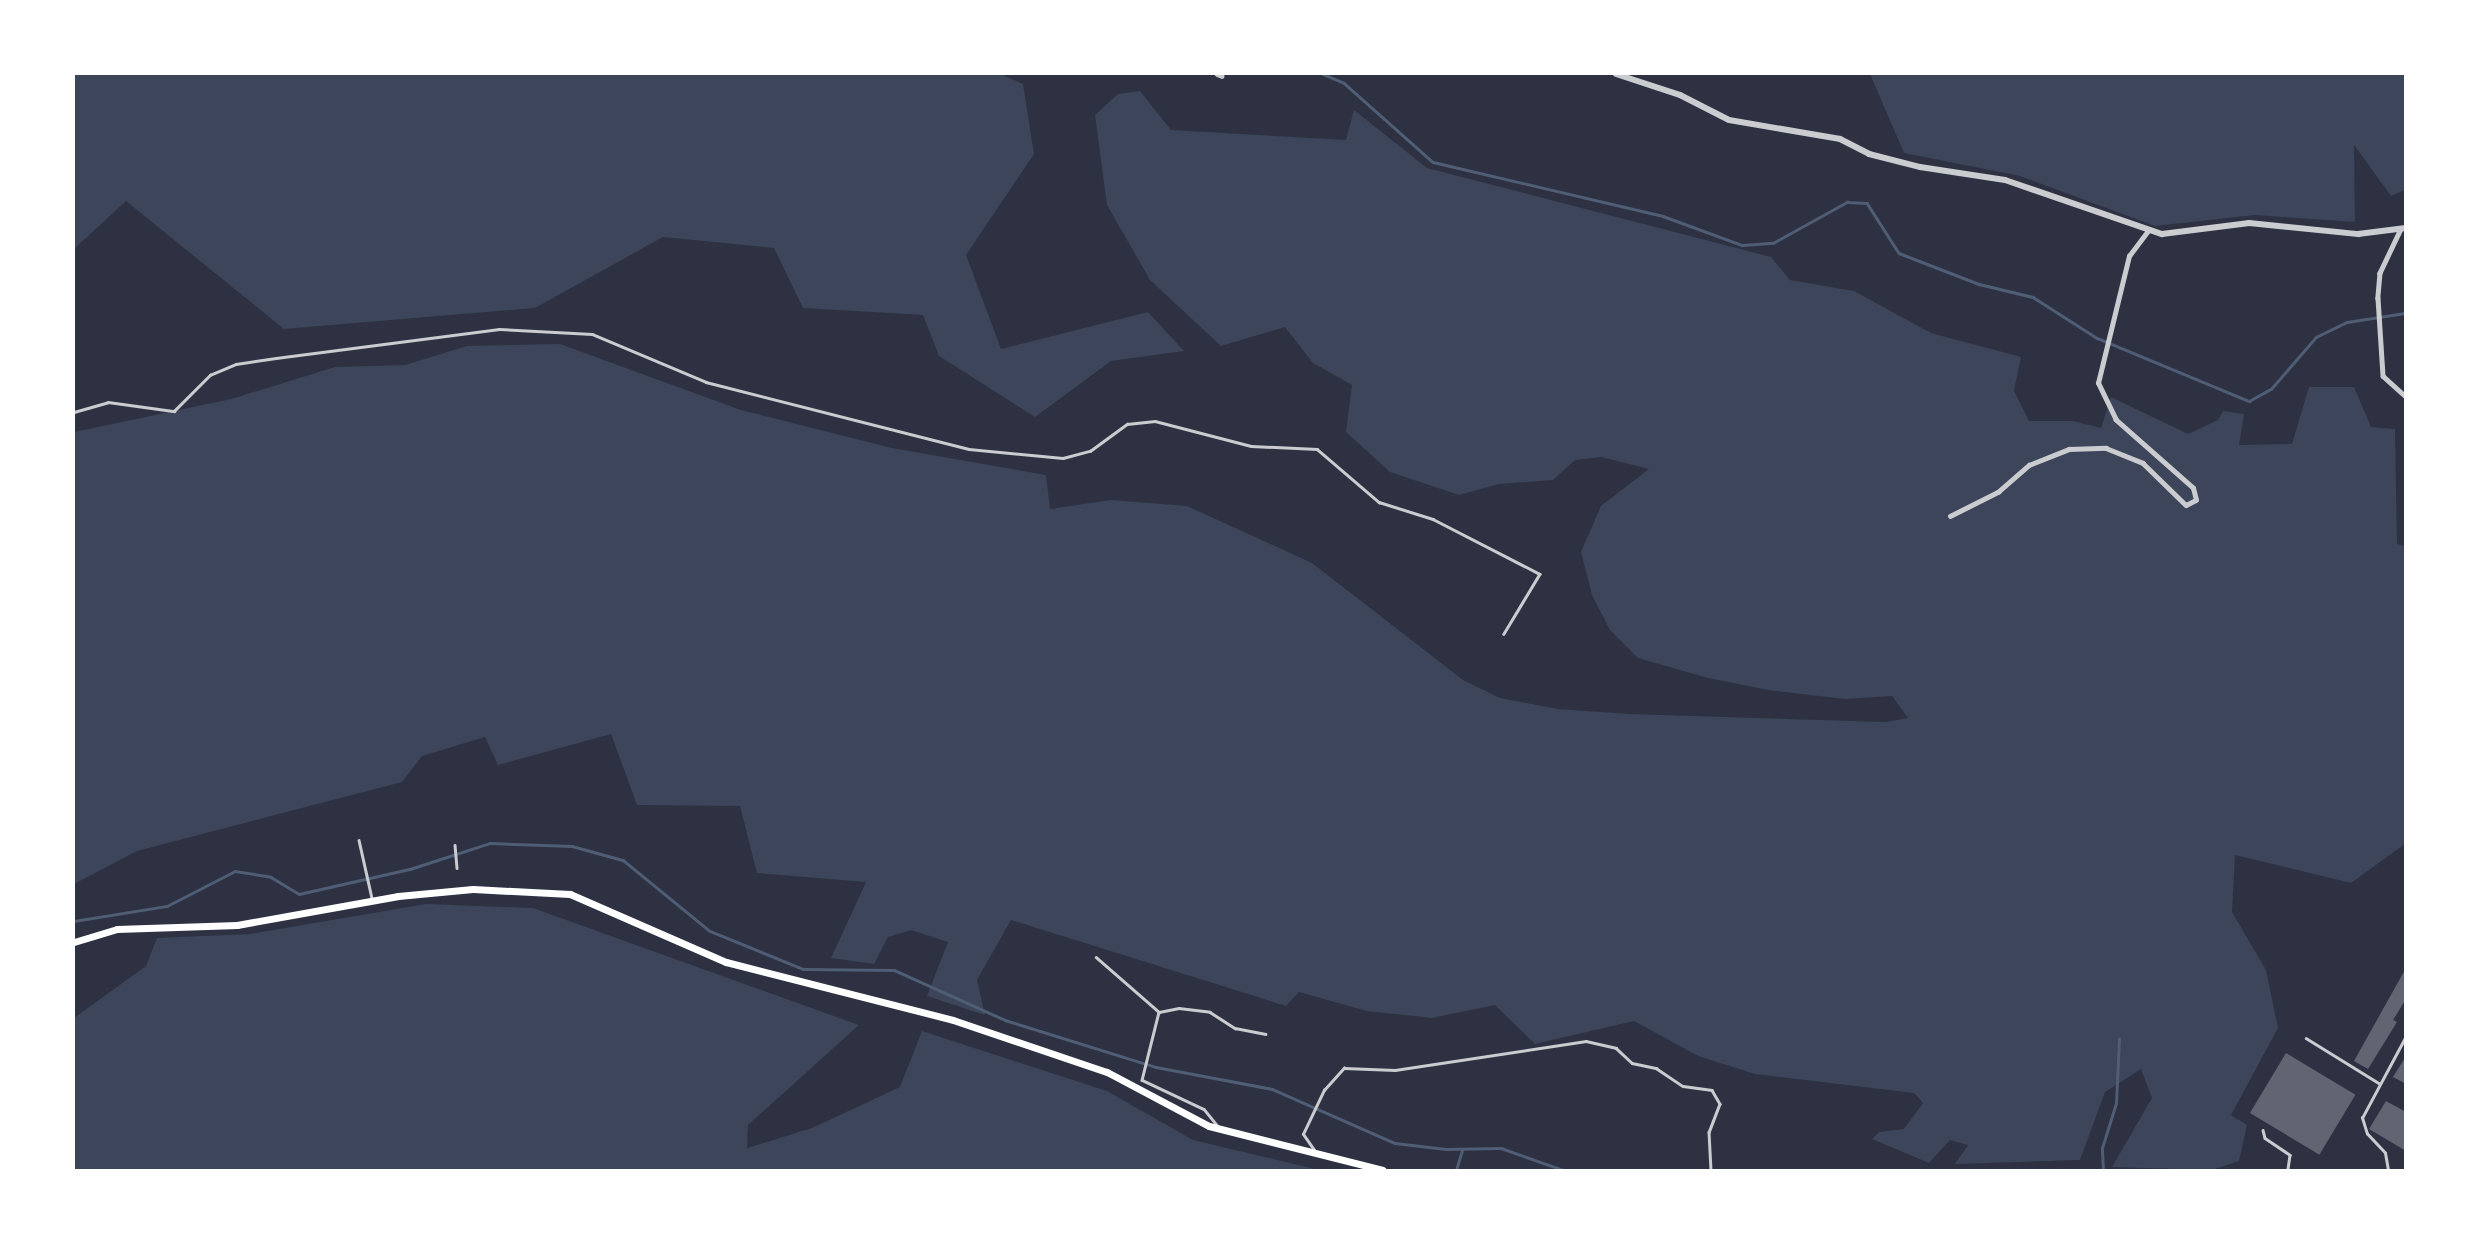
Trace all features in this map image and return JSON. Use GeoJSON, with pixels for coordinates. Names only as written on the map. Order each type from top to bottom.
{"type":"FeatureCollection","features":[{"type":"Feature","properties":{"kind":"main road"},"geometry":{"type":"LineString","coordinates":[[74,942],[117,929],[237,925],[373,901],[473,889],[570,894],[726,962],[953,1020],[1107,1072],[1220,1128],[1383,1171]]}},
{"type":"Feature","properties":{"kind":"street"},"geometry":{"type":"LineString","coordinates":[[1616,74],[1681,95],[1729,120],[1840,139],[1869,154],[1920,167],[2005,180],[2148,231],[2189,232],[2249,223],[2358,234],[2403,228]]}},
{"type":"Feature","properties":{"kind":"street"},"geometry":{"type":"LineString","coordinates":[[2403,228],[2379,273],[2378,311],[2383,376],[2406,397]]}},
{"type":"Feature","properties":{"kind":"street"},"geometry":{"type":"LineString","coordinates":[[1950,516],[1998,492],[2029,465],[2069,449],[2106,447],[2143,463],[2186,505],[2196,500],[2193,488],[2116,420],[2098,383],[2129,256],[2148,231]]}},
{"type":"Feature","properties":{"kind":"lane"},"geometry":{"type":"LineString","coordinates":[[74,412],[108,402],[174,411],[210,375],[236,364],[499,329],[592,334],[706,382],[969,449],[1063,458],[1090,451],[1127,424],[1155,421],[1251,446],[1317,449],[1379,502],[1433,519],[1540,574],[1504,634]]}},
{"type":"Feature","properties":{"kind":"lane"},"geometry":{"type":"LineString","coordinates":[[359,840],[373,901]]}},
{"type":"Feature","properties":{"kind":"lane"},"geometry":{"type":"LineString","coordinates":[[455,845],[457,868]]}},
{"type":"Feature","properties":{"kind":"lane"},"geometry":{"type":"LineString","coordinates":[[1096,957],[1159,1012]]}},
{"type":"Feature","properties":{"kind":"lane"},"geometry":{"type":"LineString","coordinates":[[1159,1012],[1179,1008],[1210,1012],[1235,1028],[1265,1034]]}},
{"type":"Feature","properties":{"kind":"lane"},"geometry":{"type":"LineString","coordinates":[[1159,1012],[1142,1080],[1204,1108],[1220,1128]]}},
{"type":"Feature","properties":{"kind":"lane"},"geometry":{"type":"LineString","coordinates":[[2388,1171],[2385,1153],[2362,1126],[2365,1109],[2406,1036]]}},
{"type":"Feature","properties":{"kind":"lane"},"geometry":{"type":"LineString","coordinates":[[2306,1038],[2379,1083]]}},
{"type":"Feature","properties":{"kind":"lane"},"geometry":{"type":"LineString","coordinates":[[1317,1154],[1303,1134],[1324,1090],[1344,1068],[1395,1070],[1586,1041],[1616,1048],[1632,1063],[1656,1068],[1683,1086],[1712,1090],[1720,1104],[1709,1132],[1711,1171]]}},
{"type":"Feature","properties":{"kind":"lane"},"geometry":{"type":"LineString","coordinates":[[2263,1130],[2265,1138],[2290,1155],[2288,1171]]}},
{"type":"Feature","properties":{"kind":"shaded area"},"geometry":{"type":"Polygon","coordinates":[[[74,74],[1000,74],[1023,84],[1034,154],[966,255],[1001,349],[1148,312],[1184,351],[1111,361],[1035,417],[939,356],[923,315],[803,308],[774,248],[663,237],[535,308],[284,329],[126,201],[74,249],[74,74]]]}},
{"type":"Feature","properties":{"kind":"shaded area"},"geometry":{"type":"Polygon","coordinates":[[[1870,74],[2405,74],[2405,190],[2391,196],[2354,145],[2355,222],[2255,215],[2155,226],[2020,176],[1904,153],[1870,74]]]}},
{"type":"Feature","properties":{"kind":"shaded area"},"geometry":{"type":"Polygon","coordinates":[[[1140,91],[1171,130],[1346,140],[1354,110],[1427,168],[1771,257],[1790,280],[1854,291],[1931,333],[2021,357],[2014,391],[2029,421],[2073,421],[2101,428],[2111,397],[2188,434],[2218,420],[2223,411],[2244,414],[2239,445],[2292,444],[2309,387],[2354,387],[2371,427],[2395,429],[2397,544],[2406,546],[2405,844],[2351,883],[2235,855],[2232,912],[2266,970],[2278,1028],[2231,1115],[2247,1125],[2239,1161],[2212,1170],[2112,1167],[2152,1098],[2141,1069],[2105,1092],[2080,1160],[1955,1164],[1968,1145],[1950,1140],[1929,1163],[1872,1139],[1879,1132],[1904,1129],[1923,1103],[1914,1093],[1755,1074],[1698,1056],[1634,1021],[1535,1044],[1495,1005],[1432,1018],[1367,1011],[1299,992],[1286,1006],[1011,920],[977,980],[985,1015],[927,996],[948,942],[911,930],[888,937],[874,964],[831,958],[866,882],[757,873],[740,806],[637,805],[611,734],[498,765],[485,737],[422,756],[402,782],[137,851],[74,884],[74,432],[231,399],[335,367],[405,365],[467,346],[560,344],[741,410],[892,448],[1046,475],[1050,509],[1111,500],[1187,506],[1312,563],[1463,680],[1500,698],[1558,709],[1629,714],[1886,722],[1908,718],[1892,696],[1845,699],[1768,690],[1708,678],[1638,658],[1610,630],[1592,595],[1581,552],[1601,506],[1649,469],[1601,457],[1575,460],[1553,480],[1499,484],[1459,495],[1390,472],[1346,432],[1352,385],[1313,363],[1285,327],[1221,346],[1150,280],[1107,205],[1095,115],[1118,94],[1140,91]]]}},
{"type":"Feature","properties":{"kind":"shaded area"},"geometry":{"type":"Polygon","coordinates":[[[426,904],[533,908],[859,1025],[748,1125],[747,1148],[812,1128],[900,1087],[922,1031],[1107,1091],[1193,1140],[1319,1170],[74,1170],[74,1018],[146,966],[157,938],[250,934],[426,904]]]}},
{"type":"Feature","properties":{"kind":"building"},"geometry":{"type":"Polygon","coordinates":[[[2406,968],[2406,999],[2393,1020],[2397,1022],[2368,1069],[2354,1061],[2406,968]]]}},
{"type":"Feature","properties":{"kind":"building"},"geometry":{"type":"Polygon","coordinates":[[[2286,1053],[2355,1095],[2319,1155],[2250,1113],[2286,1053]]]}},
{"type":"Feature","properties":{"kind":"building"},"geometry":{"type":"Polygon","coordinates":[[[2406,1056],[2406,1084],[2393,1077],[2406,1056]]]}},
{"type":"Feature","properties":{"kind":"building"},"geometry":{"type":"Polygon","coordinates":[[[2386,1101],[2406,1112],[2406,1151],[2369,1129],[2386,1101]]]}},
{"type":"Feature","properties":{"kind":"waterway"},"geometry":{"type":"LineString","coordinates":[[1323,74],[1344,83],[1433,162],[1663,216],[1742,245],[1773,243],[1847,202],[1867,203],[1899,253],[1979,284],[2033,297],[2097,338],[2249,401],[2271,389],[2316,337],[2347,322],[2406,313]]}},
{"type":"Feature","properties":{"kind":"waterway"},"geometry":{"type":"LineString","coordinates":[[74,921],[167,906],[235,871],[271,877],[299,894],[410,869],[490,843],[572,846],[623,860],[710,931],[803,969],[894,970],[1005,1020],[1156,1067],[1272,1089],[1395,1143],[1446,1149],[1501,1148],[1563,1170]]}},
{"type":"Feature","properties":{"kind":"waterway"},"geometry":{"type":"LineString","coordinates":[[2103,1170],[2102,1148],[2116,1103],[2119,1039]]}},
{"type":"Feature","properties":{"kind":"waterway"},"geometry":{"type":"LineString","coordinates":[[1456,1170],[1462,1150]]}}]}
